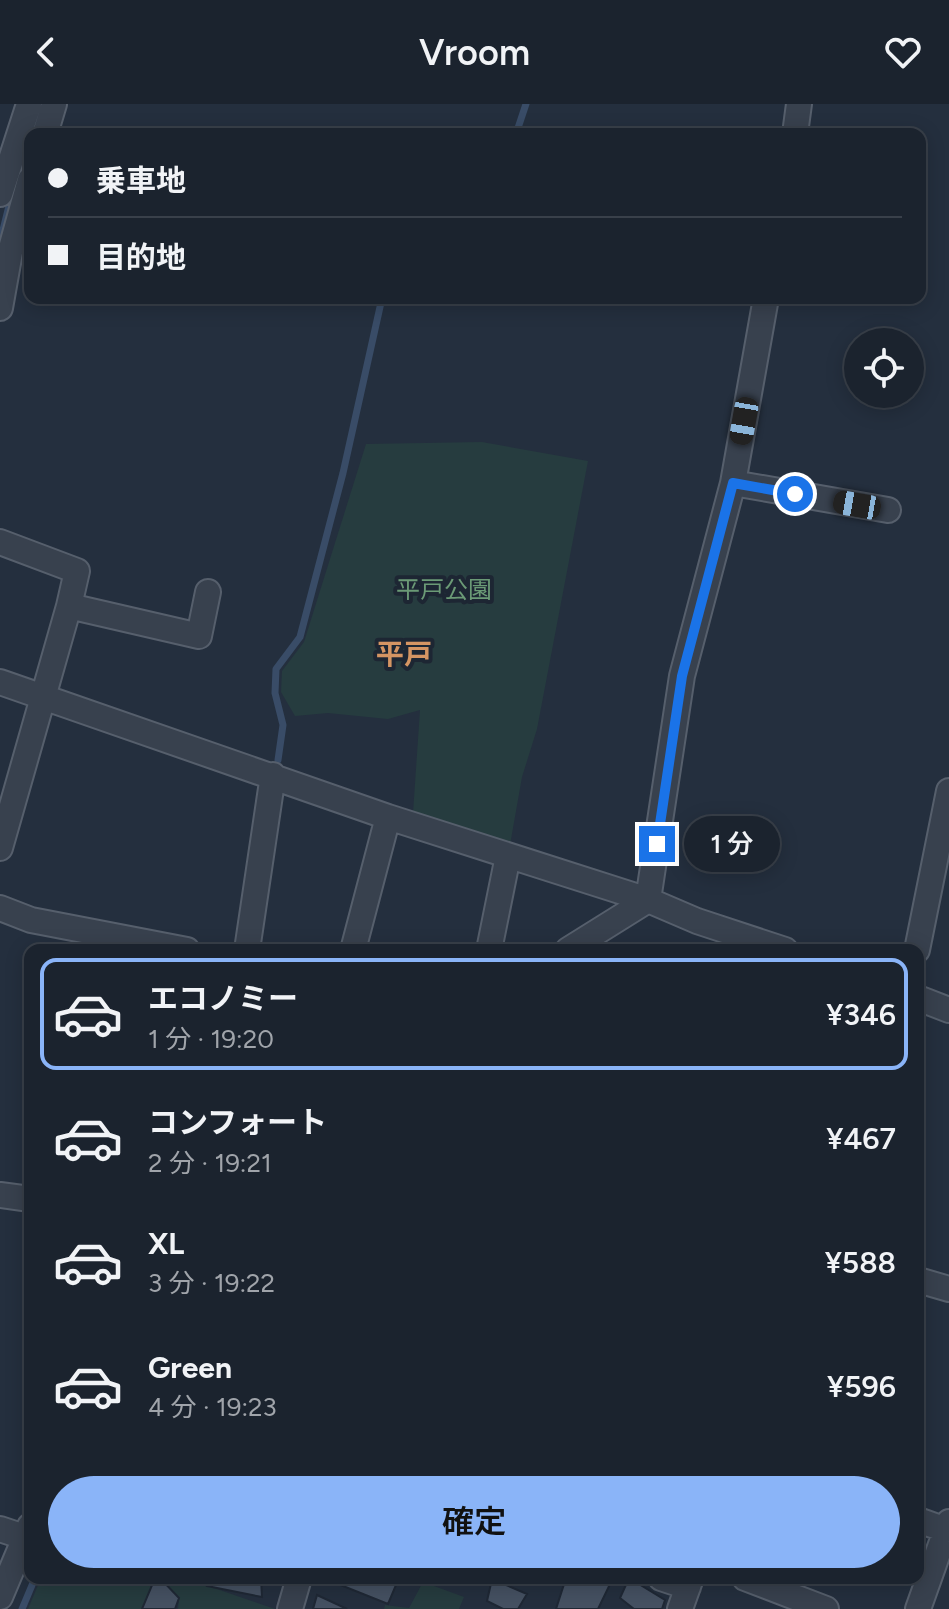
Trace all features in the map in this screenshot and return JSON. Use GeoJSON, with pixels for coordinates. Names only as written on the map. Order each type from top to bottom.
{"type":"FeatureCollection","features":[{"type":"Feature","properties":{"kind":"street"},"geometry":{"type":"LineString","coordinates":[[0,194],[29,104]]}},
{"type":"Feature","properties":{"kind":"street"},"geometry":{"type":"LineString","coordinates":[[47,128],[54,104]]}},
{"type":"Feature","properties":{"kind":"street"},"geometry":{"type":"LineString","coordinates":[[796,128],[799,104]]}},
{"type":"Feature","properties":{"kind":"street"},"geometry":{"type":"LineString","coordinates":[[0,308],[10,252],[24,202]]}},
{"type":"Feature","properties":{"kind":"street"},"geometry":{"type":"LineString","coordinates":[[578,944],[648,900],[682,676],[733,483],[765,304]]}},
{"type":"Feature","properties":{"kind":"street"},"geometry":{"type":"LineString","coordinates":[[733,483],[888,510]]}},
{"type":"Feature","properties":{"kind":"street"},"geometry":{"type":"LineString","coordinates":[[0,542],[77,571],[0,848]]}},
{"type":"Feature","properties":{"kind":"street"},"geometry":{"type":"LineString","coordinates":[[69,606],[199,636],[208,592]]}},
{"type":"Feature","properties":{"kind":"street"},"geometry":{"type":"LineString","coordinates":[[0,682],[388,817],[648,900],[697,921],[767,944]]}},
{"type":"Feature","properties":{"kind":"street"},"geometry":{"type":"LineString","coordinates":[[248,944],[273,775]]}},
{"type":"Feature","properties":{"kind":"street"},"geometry":{"type":"LineString","coordinates":[[919,944],[942,868],[949,791]]}},
{"type":"Feature","properties":{"kind":"street"},"geometry":{"type":"LineString","coordinates":[[355,944],[388,817]]}},
{"type":"Feature","properties":{"kind":"street"},"geometry":{"type":"LineString","coordinates":[[490,944],[508,856]]}},
{"type":"Feature","properties":{"kind":"street"},"geometry":{"type":"LineString","coordinates":[[0,908],[31,920],[156,944]]}},
{"type":"Feature","properties":{"kind":"street"},"geometry":{"type":"LineString","coordinates":[[924,1000],[949,1010]]}},
{"type":"Feature","properties":{"kind":"street"},"geometry":{"type":"LineString","coordinates":[[0,1195],[24,1198]]}},
{"type":"Feature","properties":{"kind":"street"},"geometry":{"type":"LineString","coordinates":[[924,1282],[949,1289]]}},
{"type":"Feature","properties":{"kind":"street"},"geometry":{"type":"LineString","coordinates":[[918,1609],[948,1526],[924,1521]]}},
{"type":"Feature","properties":{"kind":"street"},"geometry":{"type":"LineString","coordinates":[[0,1529],[24,1532]]}},
{"type":"Feature","properties":{"kind":"street"},"geometry":{"type":"LineString","coordinates":[[0,1597],[24,1539]]}},
{"type":"Feature","properties":{"kind":"street"},"geometry":{"type":"LineString","coordinates":[[290,1609],[297,1584]]}},
{"type":"Feature","properties":{"kind":"street"},"geometry":{"type":"LineString","coordinates":[[761,1584],[826,1609]]}},
{"type":"Feature","properties":{"kind":"green space","name":"平戸公園"},"geometry":{"type":"Polygon","coordinates":[[[482,442],[588,461],[537,729],[522,777],[510,845],[413,813],[420,710],[388,719],[328,713],[295,716],[281,692],[282,671],[304,642],[366,444],[482,442]]]}},
{"type":"Feature","properties":{"kind":"green space"},"geometry":{"type":"Polygon","coordinates":[[[38,1584],[152,1584],[142,1609],[28,1609],[38,1584]]]}},
{"type":"Feature","properties":{"kind":"green space"},"geometry":{"type":"Polygon","coordinates":[[[166,1584],[208,1584],[275,1609],[178,1609],[179,1598],[166,1584]]]}},
{"type":"Feature","properties":{"kind":"green space"},"geometry":{"type":"Polygon","coordinates":[[[422,1584],[464,1597],[459,1609],[384,1609],[385,1605],[409,1608],[422,1584]]]}},
{"type":"Feature","properties":{"kind":"building"},"geometry":{"type":"Polygon","coordinates":[[[152,1584],[166,1584],[179,1598],[175,1609],[142,1609],[152,1584]]]}},
{"type":"Feature","properties":{"kind":"building"},"geometry":{"type":"Polygon","coordinates":[[[261,1584],[262,1597],[207,1586],[261,1584]]]}},
{"type":"Feature","properties":{"kind":"building"},"geometry":{"type":"Polygon","coordinates":[[[338,1584],[396,1584],[388,1604],[338,1584]]]}},
{"type":"Feature","properties":{"kind":"building"},"geometry":{"type":"Polygon","coordinates":[[[491,1584],[504,1584],[527,1594],[518,1609],[503,1609],[487,1601],[491,1584]]]}},
{"type":"Feature","properties":{"kind":"building"},"geometry":{"type":"Polygon","coordinates":[[[564,1584],[610,1584],[598,1609],[556,1609],[564,1584]]]}},
{"type":"Feature","properties":{"kind":"building"},"geometry":{"type":"Polygon","coordinates":[[[626,1584],[639,1584],[665,1600],[662,1609],[634,1609],[620,1598],[626,1584]]]}},
{"type":"Feature","properties":{"kind":"building"},"geometry":{"type":"Polygon","coordinates":[[[317,1595],[347,1609],[313,1609],[317,1595]]]}},
{"type":"Feature","properties":{"kind":"waterway"},"geometry":{"type":"LineString","coordinates":[[518,128],[526,104]]}},
{"type":"Feature","properties":{"kind":"waterway"},"geometry":{"type":"LineString","coordinates":[[0,242],[13,190]]}},
{"type":"Feature","properties":{"kind":"waterway"},"geometry":{"type":"LineString","coordinates":[[278,760],[283,725],[275,693],[276,669],[300,637],[343,473],[381,304]]}},
{"type":"Feature","properties":{"kind":"waterway"},"geometry":{"type":"LineString","coordinates":[[22,1609],[32,1584]]}},
{"type":"Feature","properties":{"kind":"district","name":"平戸"},"geometry":{"type":"Point","coordinates":[404,654]}},
{"type":"Feature","properties":{"kind":"route"},"geometry":{"type":"LineString","coordinates":[[657,844],[682,676],[733,483],[795,494]]}}]}
